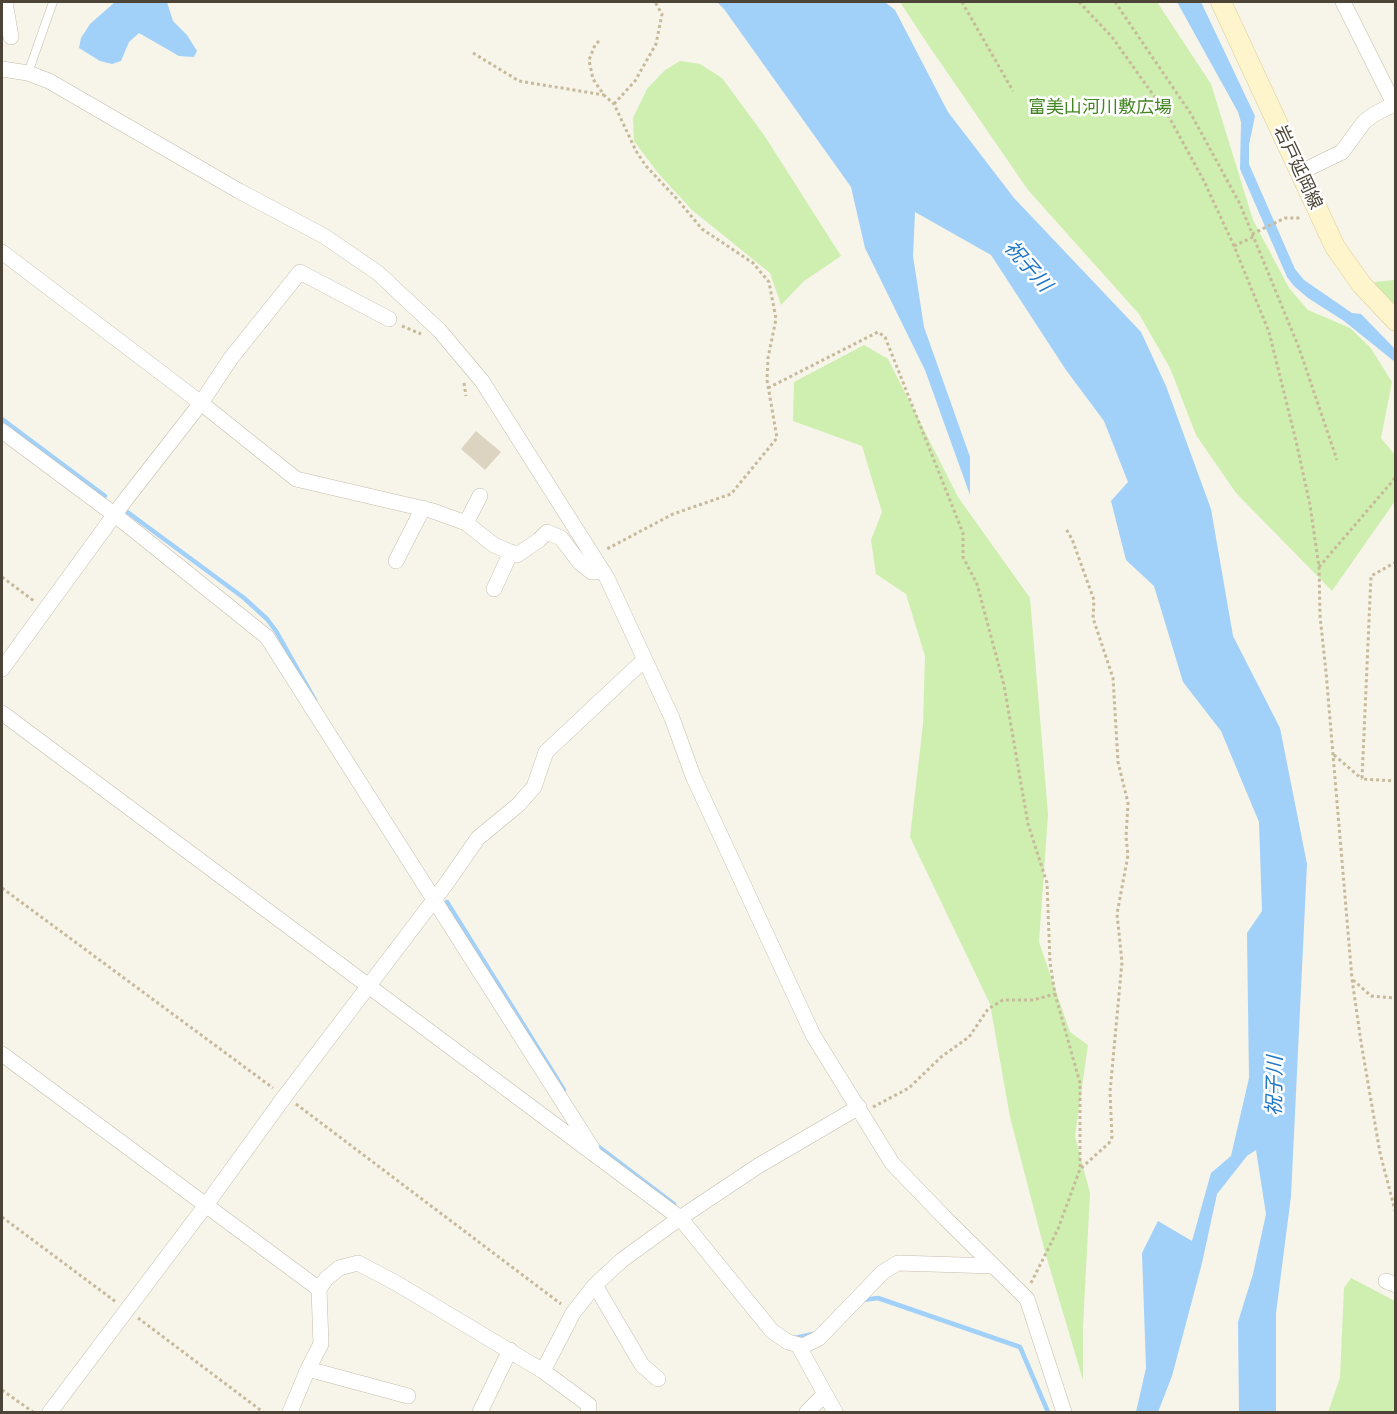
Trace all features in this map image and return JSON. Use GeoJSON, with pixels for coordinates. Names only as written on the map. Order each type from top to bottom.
{"type":"FeatureCollection","features":[{"type":"Feature","properties":{"kind":"main road","name":"岩戸延岡線"},"geometry":{"type":"LineString","coordinates":[[1221,2],[1335,247],[1362,285],[1395,321]]}},
{"type":"Feature","properties":{"kind":"street"},"geometry":{"type":"LineString","coordinates":[[4,2],[11,37]]}},
{"type":"Feature","properties":{"kind":"street"},"geometry":{"type":"LineString","coordinates":[[1301,172],[1342,152],[1364,122],[1395,104],[1343,2]]}},
{"type":"Feature","properties":{"kind":"street"},"geometry":{"type":"LineString","coordinates":[[2,69],[28,73],[49,81],[239,191],[324,236],[378,273],[439,330],[482,381],[602,571],[672,718],[693,776],[813,1035],[892,1162],[1027,1299],[1064,1413]]}},
{"type":"Feature","properties":{"kind":"street"},"geometry":{"type":"LineString","coordinates":[[2,252],[201,402],[296,479],[423,508],[466,523],[494,545],[517,555],[547,532],[561,538],[580,563],[592,572],[602,571]]}},
{"type":"Feature","properties":{"kind":"street"},"geometry":{"type":"LineString","coordinates":[[2,669],[201,402],[231,358],[300,272],[388,319]]}},
{"type":"Feature","properties":{"kind":"street"},"geometry":{"type":"LineString","coordinates":[[2,431],[115,515],[267,637],[596,1154]]}},
{"type":"Feature","properties":{"kind":"street"},"geometry":{"type":"LineString","coordinates":[[466,523],[480,496]]}},
{"type":"Feature","properties":{"kind":"street"},"geometry":{"type":"LineString","coordinates":[[396,561],[423,508]]}},
{"type":"Feature","properties":{"kind":"street"},"geometry":{"type":"LineString","coordinates":[[494,589],[512,552]]}},
{"type":"Feature","properties":{"kind":"street"},"geometry":{"type":"LineString","coordinates":[[50,1413],[478,838],[518,805],[534,787],[546,752],[644,660]]}},
{"type":"Feature","properties":{"kind":"street"},"geometry":{"type":"LineString","coordinates":[[2,713],[680,1218],[772,1331],[788,1342],[803,1346],[819,1338],[883,1272],[898,1263],[993,1266]]}},
{"type":"Feature","properties":{"kind":"street"},"geometry":{"type":"LineString","coordinates":[[2,1054],[320,1289]]}},
{"type":"Feature","properties":{"kind":"street"},"geometry":{"type":"LineString","coordinates":[[543,1371],[573,1312],[595,1285],[622,1260],[758,1166],[861,1110]]}},
{"type":"Feature","properties":{"kind":"street"},"geometry":{"type":"LineString","coordinates":[[290,1413],[321,1344],[320,1289],[339,1268],[358,1263],[396,1283],[543,1371],[588,1405],[588,1413]]}},
{"type":"Feature","properties":{"kind":"street"},"geometry":{"type":"LineString","coordinates":[[595,1285],[642,1365],[658,1379]]}},
{"type":"Feature","properties":{"kind":"street"},"geometry":{"type":"LineString","coordinates":[[798,1344],[836,1413]]}},
{"type":"Feature","properties":{"kind":"street"},"geometry":{"type":"LineString","coordinates":[[480,1413],[510,1350]]}},
{"type":"Feature","properties":{"kind":"street"},"geometry":{"type":"LineString","coordinates":[[308,1369],[408,1396]]}},
{"type":"Feature","properties":{"kind":"street"},"geometry":{"type":"LineString","coordinates":[[807,1413],[825,1395]]}},
{"type":"Feature","properties":{"kind":"lane"},"geometry":{"type":"LineString","coordinates":[[28,73],[53,2]]}},
{"type":"Feature","properties":{"kind":"path"},"geometry":{"type":"LineString","coordinates":[[614,104],[635,81],[656,44],[662,14],[656,2]]}},
{"type":"Feature","properties":{"kind":"path"},"geometry":{"type":"LineString","coordinates":[[962,2],[1013,91]]}},
{"type":"Feature","properties":{"kind":"path"},"geometry":{"type":"LineString","coordinates":[[1079,2],[1112,38],[1169,117],[1204,181],[1271,339],[1299,451],[1319,567],[1320,616],[1352,979],[1360,1042],[1380,1153],[1395,1214]]}},
{"type":"Feature","properties":{"kind":"path"},"geometry":{"type":"LineString","coordinates":[[1115,2],[1191,114],[1240,204],[1299,348],[1337,460]]}},
{"type":"Feature","properties":{"kind":"path"},"geometry":{"type":"LineString","coordinates":[[592,557],[673,514],[731,494],[777,438],[768,388],[768,358],[776,319],[770,282],[753,263],[702,229],[636,152],[614,104],[604,95],[593,79],[589,60],[599,41]]}},
{"type":"Feature","properties":{"kind":"path"},"geometry":{"type":"LineString","coordinates":[[474,53],[519,81],[604,95]]}},
{"type":"Feature","properties":{"kind":"path"},"geometry":{"type":"LineString","coordinates":[[1233,246],[1262,228],[1285,218],[1298,218]]}},
{"type":"Feature","properties":{"kind":"path"},"geometry":{"type":"LineString","coordinates":[[768,388],[878,332],[885,338],[963,533],[963,556],[977,584],[1004,685],[1028,824],[1047,883],[1050,962],[1055,994],[1080,1083],[1080,1169],[1048,1252],[1033,1276],[1027,1299]]}},
{"type":"Feature","properties":{"kind":"path"},"geometry":{"type":"LineString","coordinates":[[1319,567],[1395,477]]}},
{"type":"Feature","properties":{"kind":"path"},"geometry":{"type":"LineString","coordinates":[[1066,529],[1072,539],[1094,600],[1093,618],[1113,678],[1118,762],[1128,803],[1126,837],[1128,855],[1117,914],[1122,962],[1110,1092],[1113,1129],[1108,1143],[1080,1169]]}},
{"type":"Feature","properties":{"kind":"path"},"geometry":{"type":"LineString","coordinates":[[1362,779],[1371,576],[1395,562]]}},
{"type":"Feature","properties":{"kind":"path"},"geometry":{"type":"LineString","coordinates":[[2,576],[45,609]]}},
{"type":"Feature","properties":{"kind":"path"},"geometry":{"type":"LineString","coordinates":[[1334,755],[1362,779],[1395,781]]}},
{"type":"Feature","properties":{"kind":"path"},"geometry":{"type":"LineString","coordinates":[[1352,979],[1371,996],[1395,998]]}},
{"type":"Feature","properties":{"kind":"path"},"geometry":{"type":"LineString","coordinates":[[861,1110],[909,1088],[942,1057],[969,1037],[988,1009],[1003,1000],[1033,1000],[1055,994]]}},
{"type":"Feature","properties":{"kind":"path"},"geometry":{"type":"LineString","coordinates":[[2,1217],[263,1413]]}},
{"type":"Feature","properties":{"kind":"path"},"geometry":{"type":"LineString","coordinates":[[2,1390],[33,1413]]}},
{"type":"Feature","properties":{"kind":"green space","name":"富美山河川敷広場"},"geometry":{"type":"Polygon","coordinates":[[[900,2],[1157,2],[1211,84],[1253,220],[1289,288],[1308,310],[1350,328],[1370,347],[1392,382],[1381,438],[1395,455],[1395,501],[1332,591],[1236,493],[1196,435],[1170,368],[1139,314],[1028,190],[900,2]]]}},
{"type":"Feature","properties":{"kind":"green space"},"geometry":{"type":"Polygon","coordinates":[[[680,61],[700,64],[722,78],[764,135],[841,256],[804,281],[781,305],[770,273],[692,210],[658,173],[634,141],[633,118],[647,89],[665,70],[680,61]]]}},
{"type":"Feature","properties":{"kind":"green space"},"geometry":{"type":"Polygon","coordinates":[[[1395,280],[1395,308],[1374,282],[1395,280]]]}},
{"type":"Feature","properties":{"kind":"green space"},"geometry":{"type":"Polygon","coordinates":[[[864,345],[888,359],[958,497],[1030,598],[1048,814],[1039,942],[1070,1032],[1088,1045],[1075,1136],[1090,1193],[1083,1327],[1083,1380],[1045,1252],[1010,1117],[990,1004],[910,837],[923,724],[925,656],[906,594],[876,574],[871,540],[882,512],[862,446],[793,421],[794,382],[864,345]]]}},
{"type":"Feature","properties":{"kind":"green space"},"geometry":{"type":"Polygon","coordinates":[[[1351,1278],[1395,1301],[1395,1412],[1328,1412],[1340,1378],[1344,1288],[1351,1278]]]}},
{"type":"Feature","properties":{"kind":"water"},"geometry":{"type":"Polygon","coordinates":[[[115,2],[167,2],[173,21],[187,35],[197,51],[194,57],[179,56],[139,33],[129,42],[121,61],[112,64],[100,61],[79,48],[81,38],[90,24],[115,2]]]}},
{"type":"Feature","properties":{"kind":"water","name":"祝子川"},"geometry":{"type":"Polygon","coordinates":[[[717,2],[885,2],[895,10],[948,112],[1014,198],[1141,332],[1166,386],[1211,509],[1233,636],[1280,728],[1307,864],[1291,1196],[1276,1313],[1276,1412],[1239,1412],[1238,1322],[1253,1274],[1266,1214],[1256,1150],[1247,1156],[1217,1194],[1202,1263],[1172,1376],[1158,1412],[1136,1412],[1146,1368],[1142,1253],[1158,1221],[1192,1241],[1211,1173],[1231,1156],[1249,1078],[1247,933],[1262,911],[1259,822],[1221,731],[1183,682],[1154,586],[1126,560],[1111,501],[1128,482],[1104,421],[1066,370],[991,255],[915,212],[913,256],[924,327],[970,457],[970,495],[925,370],[865,248],[851,187],[717,2]]]}},
{"type":"Feature","properties":{"kind":"water"},"geometry":{"type":"Polygon","coordinates":[[[1177,2],[1201,2],[1255,116],[1249,145],[1249,164],[1295,269],[1304,280],[1352,313],[1361,314],[1395,349],[1395,362],[1344,321],[1308,298],[1287,277],[1240,169],[1241,122],[1238,112],[1177,2]]]}},
{"type":"Feature","properties":{"kind":"building"},"geometry":{"type":"Polygon","coordinates":[[[476,431],[501,452],[485,470],[461,449],[476,431]]]}},
{"type":"Feature","properties":{"kind":"waterway"},"geometry":{"type":"LineString","coordinates":[[2,419],[105,496]]}},
{"type":"Feature","properties":{"kind":"waterway"},"geometry":{"type":"LineString","coordinates":[[126,511],[244,598],[267,619],[315,700]]}},
{"type":"Feature","properties":{"kind":"waterway"},"geometry":{"type":"LineString","coordinates":[[447,902],[564,1090]]}},
{"type":"Feature","properties":{"kind":"waterway"},"geometry":{"type":"LineString","coordinates":[[595,1144],[674,1204]]}},
{"type":"Feature","properties":{"kind":"waterway"},"geometry":{"type":"LineString","coordinates":[[863,1300],[878,1298],[1020,1347],[1048,1412]]}},
{"type":"Feature","properties":{"kind":"waterway"},"geometry":{"type":"LineString","coordinates":[[795,1338],[813,1334]]}}]}
